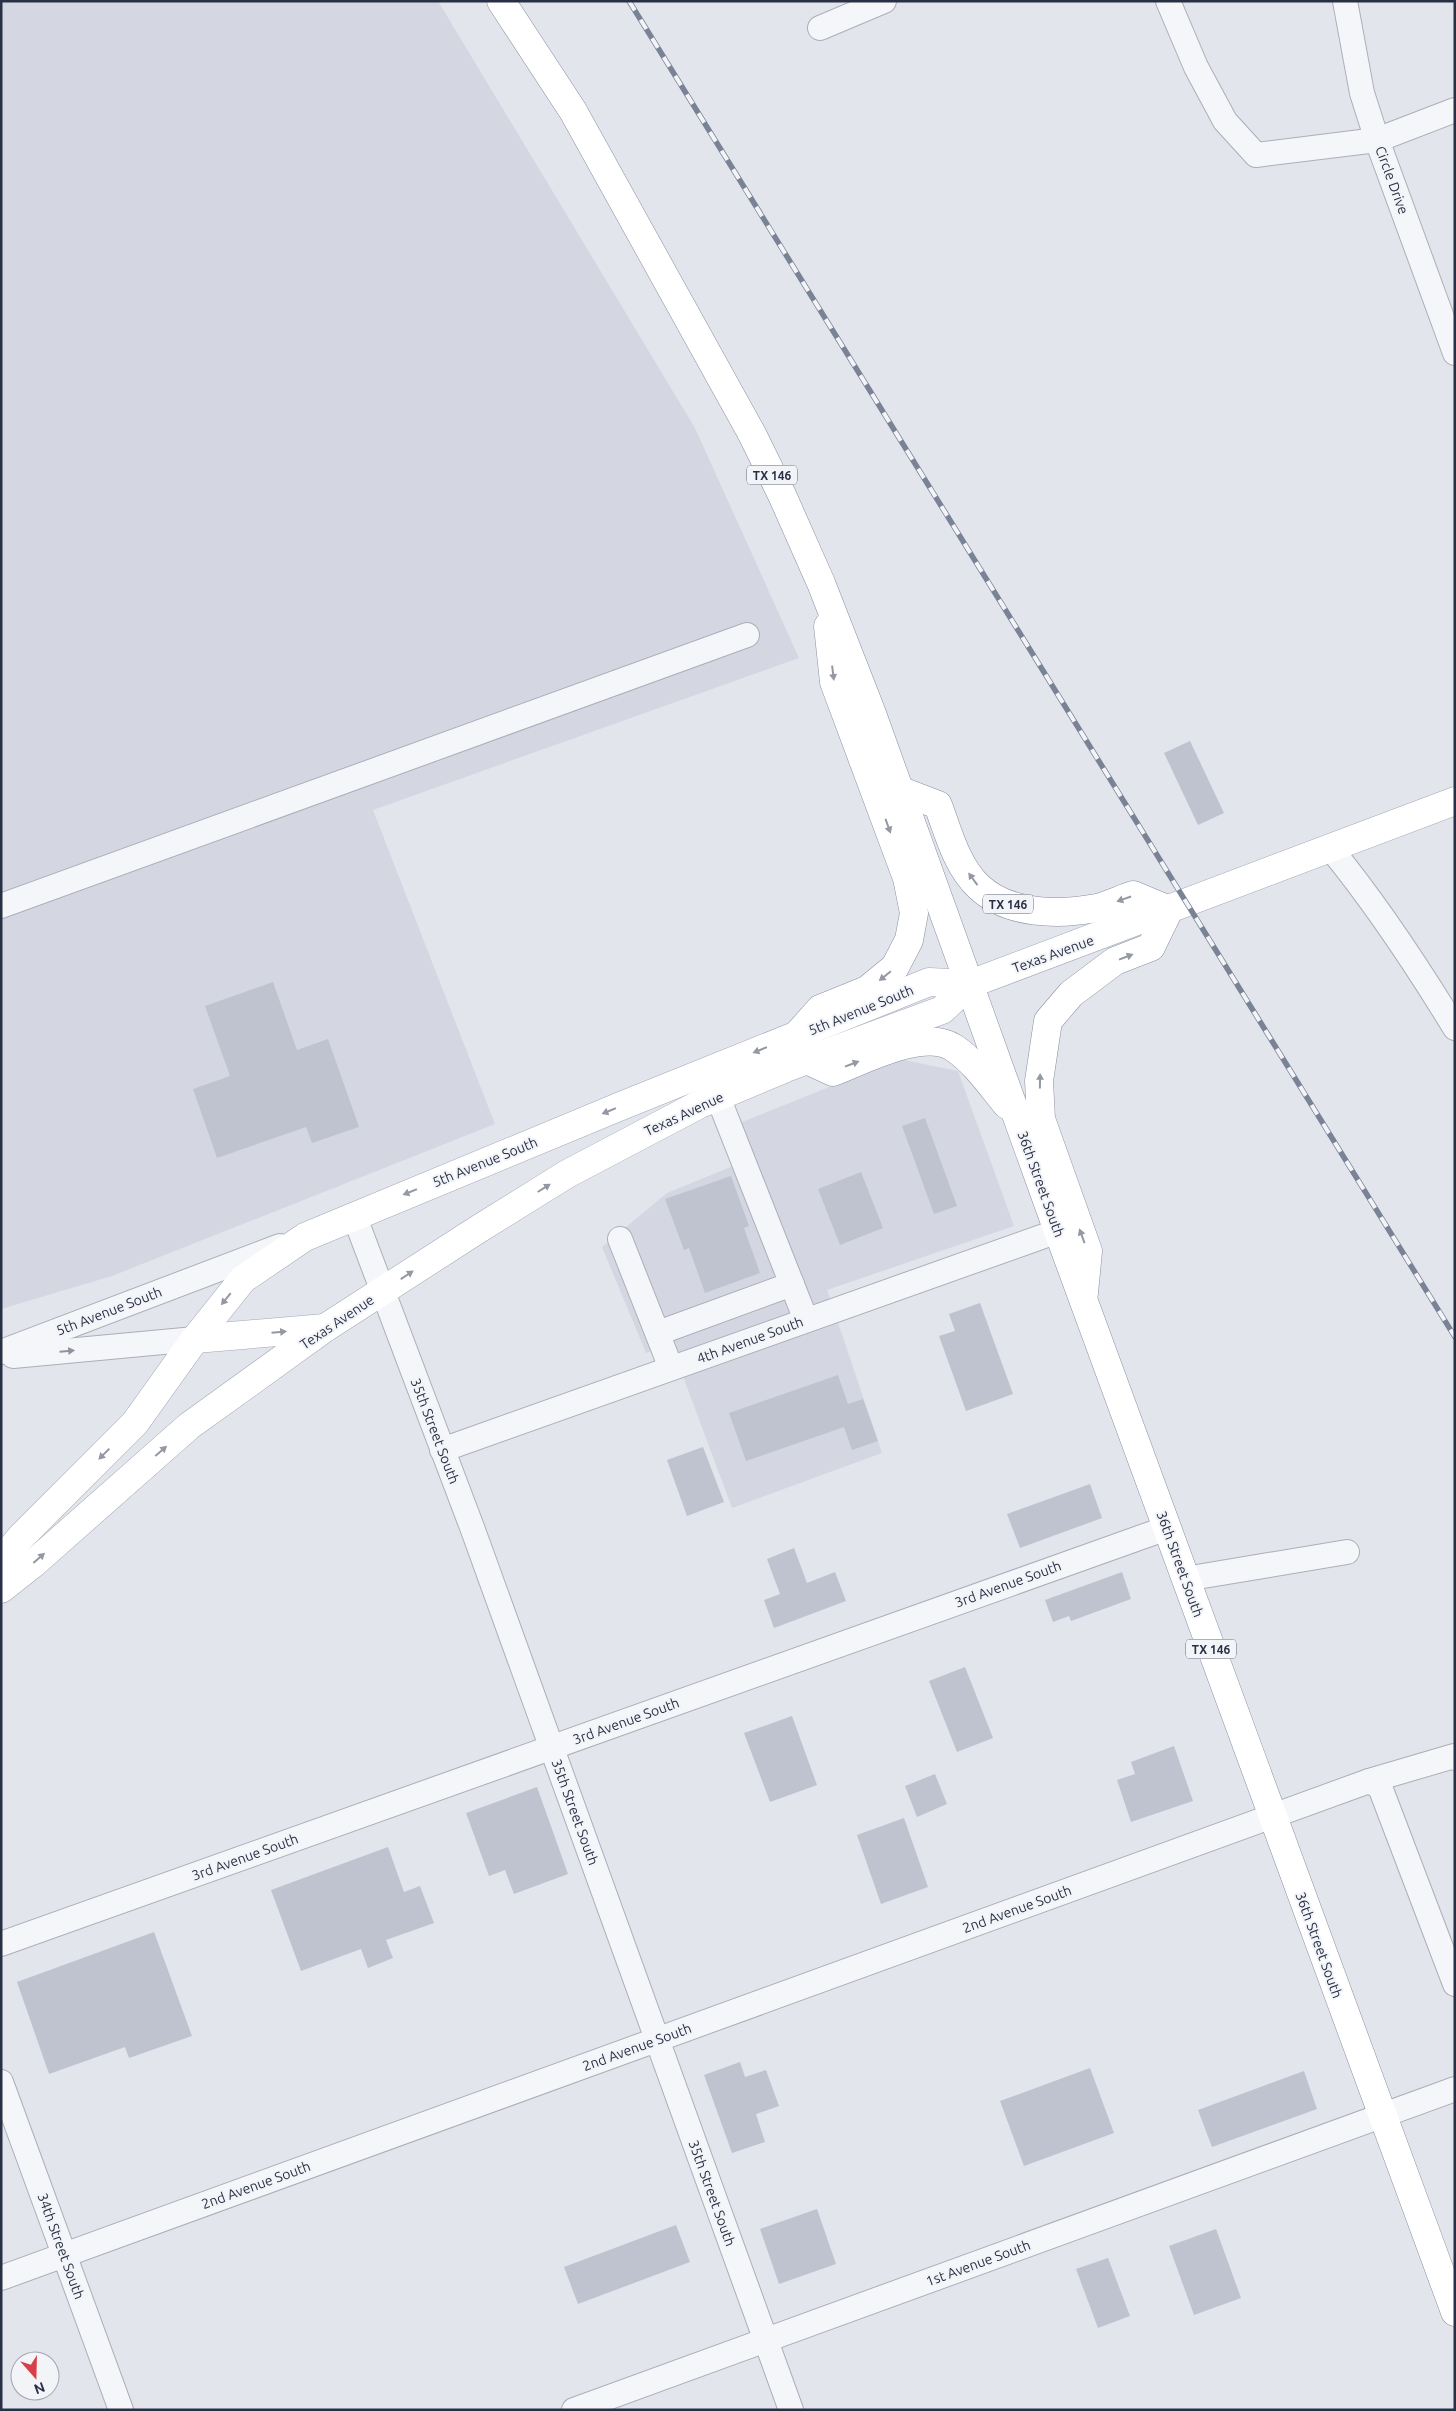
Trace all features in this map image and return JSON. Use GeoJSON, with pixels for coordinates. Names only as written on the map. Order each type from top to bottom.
{"type":"FeatureCollection","features":[{"type":"Feature","properties":{"kind":"main road","name":"TX 146"},"geometry":{"type":"LineString","coordinates":[[501,1],[573,111],[752,434],[782,495],[872,712],[970,984]]}},
{"type":"Feature","properties":{"kind":"main road"},"geometry":{"type":"LineString","coordinates":[[797,1035],[820,1009],[867,990],[895,967],[909,940],[914,913],[901,862],[834,682],[823,590]]}},
{"type":"Feature","properties":{"kind":"main road","name":"TX 146"},"geometry":{"type":"LineString","coordinates":[[899,790],[938,805],[960,862],[979,887],[1004,903],[1041,911],[1068,912],[1098,907],[1133,895],[1169,910]]}},
{"type":"Feature","properties":{"kind":"main road","name":"Texas Avenue"},"geometry":{"type":"LineString","coordinates":[[1,1589],[34,1563],[189,1426],[326,1328],[567,1174],[718,1097],[808,1060],[942,1010],[970,984],[1455,801]]}},
{"type":"Feature","properties":{"kind":"main road"},"geometry":{"type":"LineString","coordinates":[[1084,1302],[1088,1251],[1041,1119],[1039,1081],[1048,1021],[1071,994],[1115,961],[1151,947],[1169,910]]}},
{"type":"Feature","properties":{"kind":"main road","name":"5th Avenue South"},"geometry":{"type":"LineString","coordinates":[[305,1237],[929,982],[970,984]]}},
{"type":"Feature","properties":{"kind":"main road","name":"36th Street South"},"geometry":{"type":"LineString","coordinates":[[970,984],[1058,1231],[1455,2312]]}},
{"type":"Feature","properties":{"kind":"main road","name":"TX 146"},"geometry":{"type":"LineString","coordinates":[[808,1060],[833,1072],[899,1047],[927,1040],[954,1048],[976,1069],[1017,1115]]}},
{"type":"Feature","properties":{"kind":"main road"},"geometry":{"type":"LineString","coordinates":[[1,1561],[22,1537],[135,1423],[195,1339],[243,1278],[305,1237]]}},
{"type":"Feature","properties":{"kind":"main road"},"geometry":{"type":"LineString","coordinates":[[195,1339],[326,1328]]}},
{"type":"Feature","properties":{"kind":"street"},"geometry":{"type":"LineString","coordinates":[[820,28],[884,1]]}},
{"type":"Feature","properties":{"kind":"street"},"geometry":{"type":"LineString","coordinates":[[1168,1],[1196,67],[1225,121],[1256,155],[1377,140],[1455,110]]}},
{"type":"Feature","properties":{"kind":"street","name":"Circle Drive"},"geometry":{"type":"LineString","coordinates":[[1345,1],[1362,94],[1455,353]]}},
{"type":"Feature","properties":{"kind":"street"},"geometry":{"type":"LineString","coordinates":[[1,906],[747,635]]}},
{"type":"Feature","properties":{"kind":"street"},"geometry":{"type":"LineString","coordinates":[[1331,849],[1355,878],[1409,956],[1455,1028]]}},
{"type":"Feature","properties":{"kind":"street"},"geometry":{"type":"LineString","coordinates":[[718,1097],[806,1320]]}},
{"type":"Feature","properties":{"kind":"street","name":"35th Street South"},"geometry":{"type":"LineString","coordinates":[[354,1216],[552,1747],[791,2410]]}},
{"type":"Feature","properties":{"kind":"street","name":"4th Avenue South"},"geometry":{"type":"LineString","coordinates":[[442,1450],[1058,1231]]}},
{"type":"Feature","properties":{"kind":"street","name":"5th Avenue South"},"geometry":{"type":"LineString","coordinates":[[1,1352],[305,1237]]}},
{"type":"Feature","properties":{"kind":"street"},"geometry":{"type":"LineString","coordinates":[[620,1239],[671,1368]]}},
{"type":"Feature","properties":{"kind":"street"},"geometry":{"type":"LineString","coordinates":[[658,1333],[792,1284]]}},
{"type":"Feature","properties":{"kind":"street"},"geometry":{"type":"LineString","coordinates":[[732,1306],[745,1342]]}},
{"type":"Feature","properties":{"kind":"street"},"geometry":{"type":"LineString","coordinates":[[1,1357],[195,1339]]}},
{"type":"Feature","properties":{"kind":"street","name":"3rd Avenue South"},"geometry":{"type":"LineString","coordinates":[[1,1944],[1167,1528]]}},
{"type":"Feature","properties":{"kind":"street"},"geometry":{"type":"LineString","coordinates":[[1185,1578],[1347,1552]]}},
{"type":"Feature","properties":{"kind":"street","name":"2nd Avenue South"},"geometry":{"type":"LineString","coordinates":[[1,2278],[1369,1781],[1454,1756],[1455,1758]]}},
{"type":"Feature","properties":{"kind":"street"},"geometry":{"type":"LineString","coordinates":[[1369,1781],[1380,1787],[1455,1984]]}},
{"type":"Feature","properties":{"kind":"street","name":"34th Street South"},"geometry":{"type":"LineString","coordinates":[[1,2082],[120,2410]]}},
{"type":"Feature","properties":{"kind":"street","name":"1st Avenue South"},"geometry":{"type":"LineString","coordinates":[[574,2410],[1455,2090]]}},
{"type":"Feature","properties":{"kind":"shaded area"},"geometry":{"type":"Polygon","coordinates":[[[1,1],[438,1],[695,428],[799,658],[373,810],[495,1124],[112,1276],[1,1309],[1,1]]]}},
{"type":"Feature","properties":{"kind":"shaded area"},"geometry":{"type":"Polygon","coordinates":[[[899,1059],[958,1071],[1014,1226],[827,1290],[882,1453],[732,1508],[671,1344],[646,1353],[602,1247],[667,1193],[738,1164],[722,1130],[899,1059]]]}},
{"type":"Feature","properties":{"kind":"building"},"geometry":{"type":"Polygon","coordinates":[[[1190,741],[1224,813],[1198,825],[1164,753],[1190,741]]]}},
{"type":"Feature","properties":{"kind":"building"},"geometry":{"type":"Polygon","coordinates":[[[273,982],[297,1050],[328,1039],[359,1127],[312,1143],[306,1127],[217,1158],[193,1089],[230,1076],[205,1006],[273,982]]]}},
{"type":"Feature","properties":{"kind":"building"},"geometry":{"type":"Polygon","coordinates":[[[925,1118],[957,1206],[934,1214],[902,1126],[925,1118]]]}},
{"type":"Feature","properties":{"kind":"building"},"geometry":{"type":"Polygon","coordinates":[[[861,1172],[883,1228],[840,1245],[818,1189],[861,1172]]]}},
{"type":"Feature","properties":{"kind":"building"},"geometry":{"type":"Polygon","coordinates":[[[731,1176],[749,1226],[744,1228],[760,1273],[705,1293],[689,1248],[684,1250],[665,1199],[731,1176]]]}},
{"type":"Feature","properties":{"kind":"building"},"geometry":{"type":"Polygon","coordinates":[[[980,1303],[1013,1394],[966,1411],[939,1336],[955,1331],[949,1314],[980,1303]]]}},
{"type":"Feature","properties":{"kind":"building"},"geometry":{"type":"Polygon","coordinates":[[[838,1375],[848,1404],[863,1399],[878,1441],[852,1450],[844,1427],[746,1461],[729,1413],[838,1375]]]}},
{"type":"Feature","properties":{"kind":"building"},"geometry":{"type":"Polygon","coordinates":[[[703,1447],[724,1502],[687,1516],[667,1460],[703,1447]]]}},
{"type":"Feature","properties":{"kind":"building"},"geometry":{"type":"Polygon","coordinates":[[[1090,1484],[1102,1518],[1020,1548],[1007,1514],[1090,1484]]]}},
{"type":"Feature","properties":{"kind":"building"},"geometry":{"type":"Polygon","coordinates":[[[794,1548],[807,1583],[835,1572],[846,1601],[774,1628],[764,1600],[780,1594],[767,1559],[794,1548]]]}},
{"type":"Feature","properties":{"kind":"building"},"geometry":{"type":"Polygon","coordinates":[[[1122,1572],[1131,1599],[1071,1621],[1069,1616],[1053,1622],[1045,1600],[1122,1572]]]}},
{"type":"Feature","properties":{"kind":"building"},"geometry":{"type":"Polygon","coordinates":[[[965,1667],[993,1738],[957,1752],[929,1681],[965,1667]]]}},
{"type":"Feature","properties":{"kind":"building"},"geometry":{"type":"Polygon","coordinates":[[[792,1716],[817,1785],[770,1802],[744,1733],[792,1716]]]}},
{"type":"Feature","properties":{"kind":"building"},"geometry":{"type":"Polygon","coordinates":[[[1174,1746],[1193,1801],[1131,1822],[1117,1780],[1135,1774],[1131,1762],[1174,1746]]]}},
{"type":"Feature","properties":{"kind":"building"},"geometry":{"type":"Polygon","coordinates":[[[935,1774],[947,1804],[917,1817],[905,1786],[935,1774]]]}},
{"type":"Feature","properties":{"kind":"building"},"geometry":{"type":"Polygon","coordinates":[[[537,1787],[568,1874],[514,1894],[505,1870],[489,1876],[466,1813],[537,1787]]]}},
{"type":"Feature","properties":{"kind":"building"},"geometry":{"type":"Polygon","coordinates":[[[904,1818],[928,1887],[881,1904],[857,1835],[904,1818]]]}},
{"type":"Feature","properties":{"kind":"building"},"geometry":{"type":"Polygon","coordinates":[[[388,1847],[404,1892],[420,1886],[434,1923],[386,1940],[393,1958],[368,1968],[361,1949],[301,1971],[271,1890],[388,1847]]]}},
{"type":"Feature","properties":{"kind":"building"},"geometry":{"type":"Polygon","coordinates":[[[154,1932],[192,2036],[129,2058],[125,2047],[49,2074],[17,1982],[154,1932]]]}},
{"type":"Feature","properties":{"kind":"building"},"geometry":{"type":"Polygon","coordinates":[[[740,2062],[745,2077],[766,2070],[779,2106],[756,2114],[765,2142],[732,2153],[704,2075],[740,2062]]]}},
{"type":"Feature","properties":{"kind":"building"},"geometry":{"type":"Polygon","coordinates":[[[1090,2068],[1114,2133],[1024,2166],[1000,2101],[1090,2068]]]}},
{"type":"Feature","properties":{"kind":"building"},"geometry":{"type":"Polygon","coordinates":[[[1304,2071],[1317,2109],[1212,2147],[1198,2110],[1304,2071]]]}},
{"type":"Feature","properties":{"kind":"building"},"geometry":{"type":"Polygon","coordinates":[[[817,2209],[836,2264],[779,2284],[760,2229],[817,2209]]]}},
{"type":"Feature","properties":{"kind":"building"},"geometry":{"type":"Polygon","coordinates":[[[676,2225],[690,2262],[578,2304],[564,2267],[676,2225]]]}},
{"type":"Feature","properties":{"kind":"building"},"geometry":{"type":"Polygon","coordinates":[[[1216,2229],[1241,2298],[1194,2315],[1169,2246],[1216,2229]]]}},
{"type":"Feature","properties":{"kind":"building"},"geometry":{"type":"Polygon","coordinates":[[[1108,2258],[1130,2316],[1098,2328],[1076,2269],[1108,2258]]]}},
{"type":"Feature","properties":{"kind":"railway"},"geometry":{"type":"LineString","coordinates":[[629,1],[1455,1337]]}}]}
